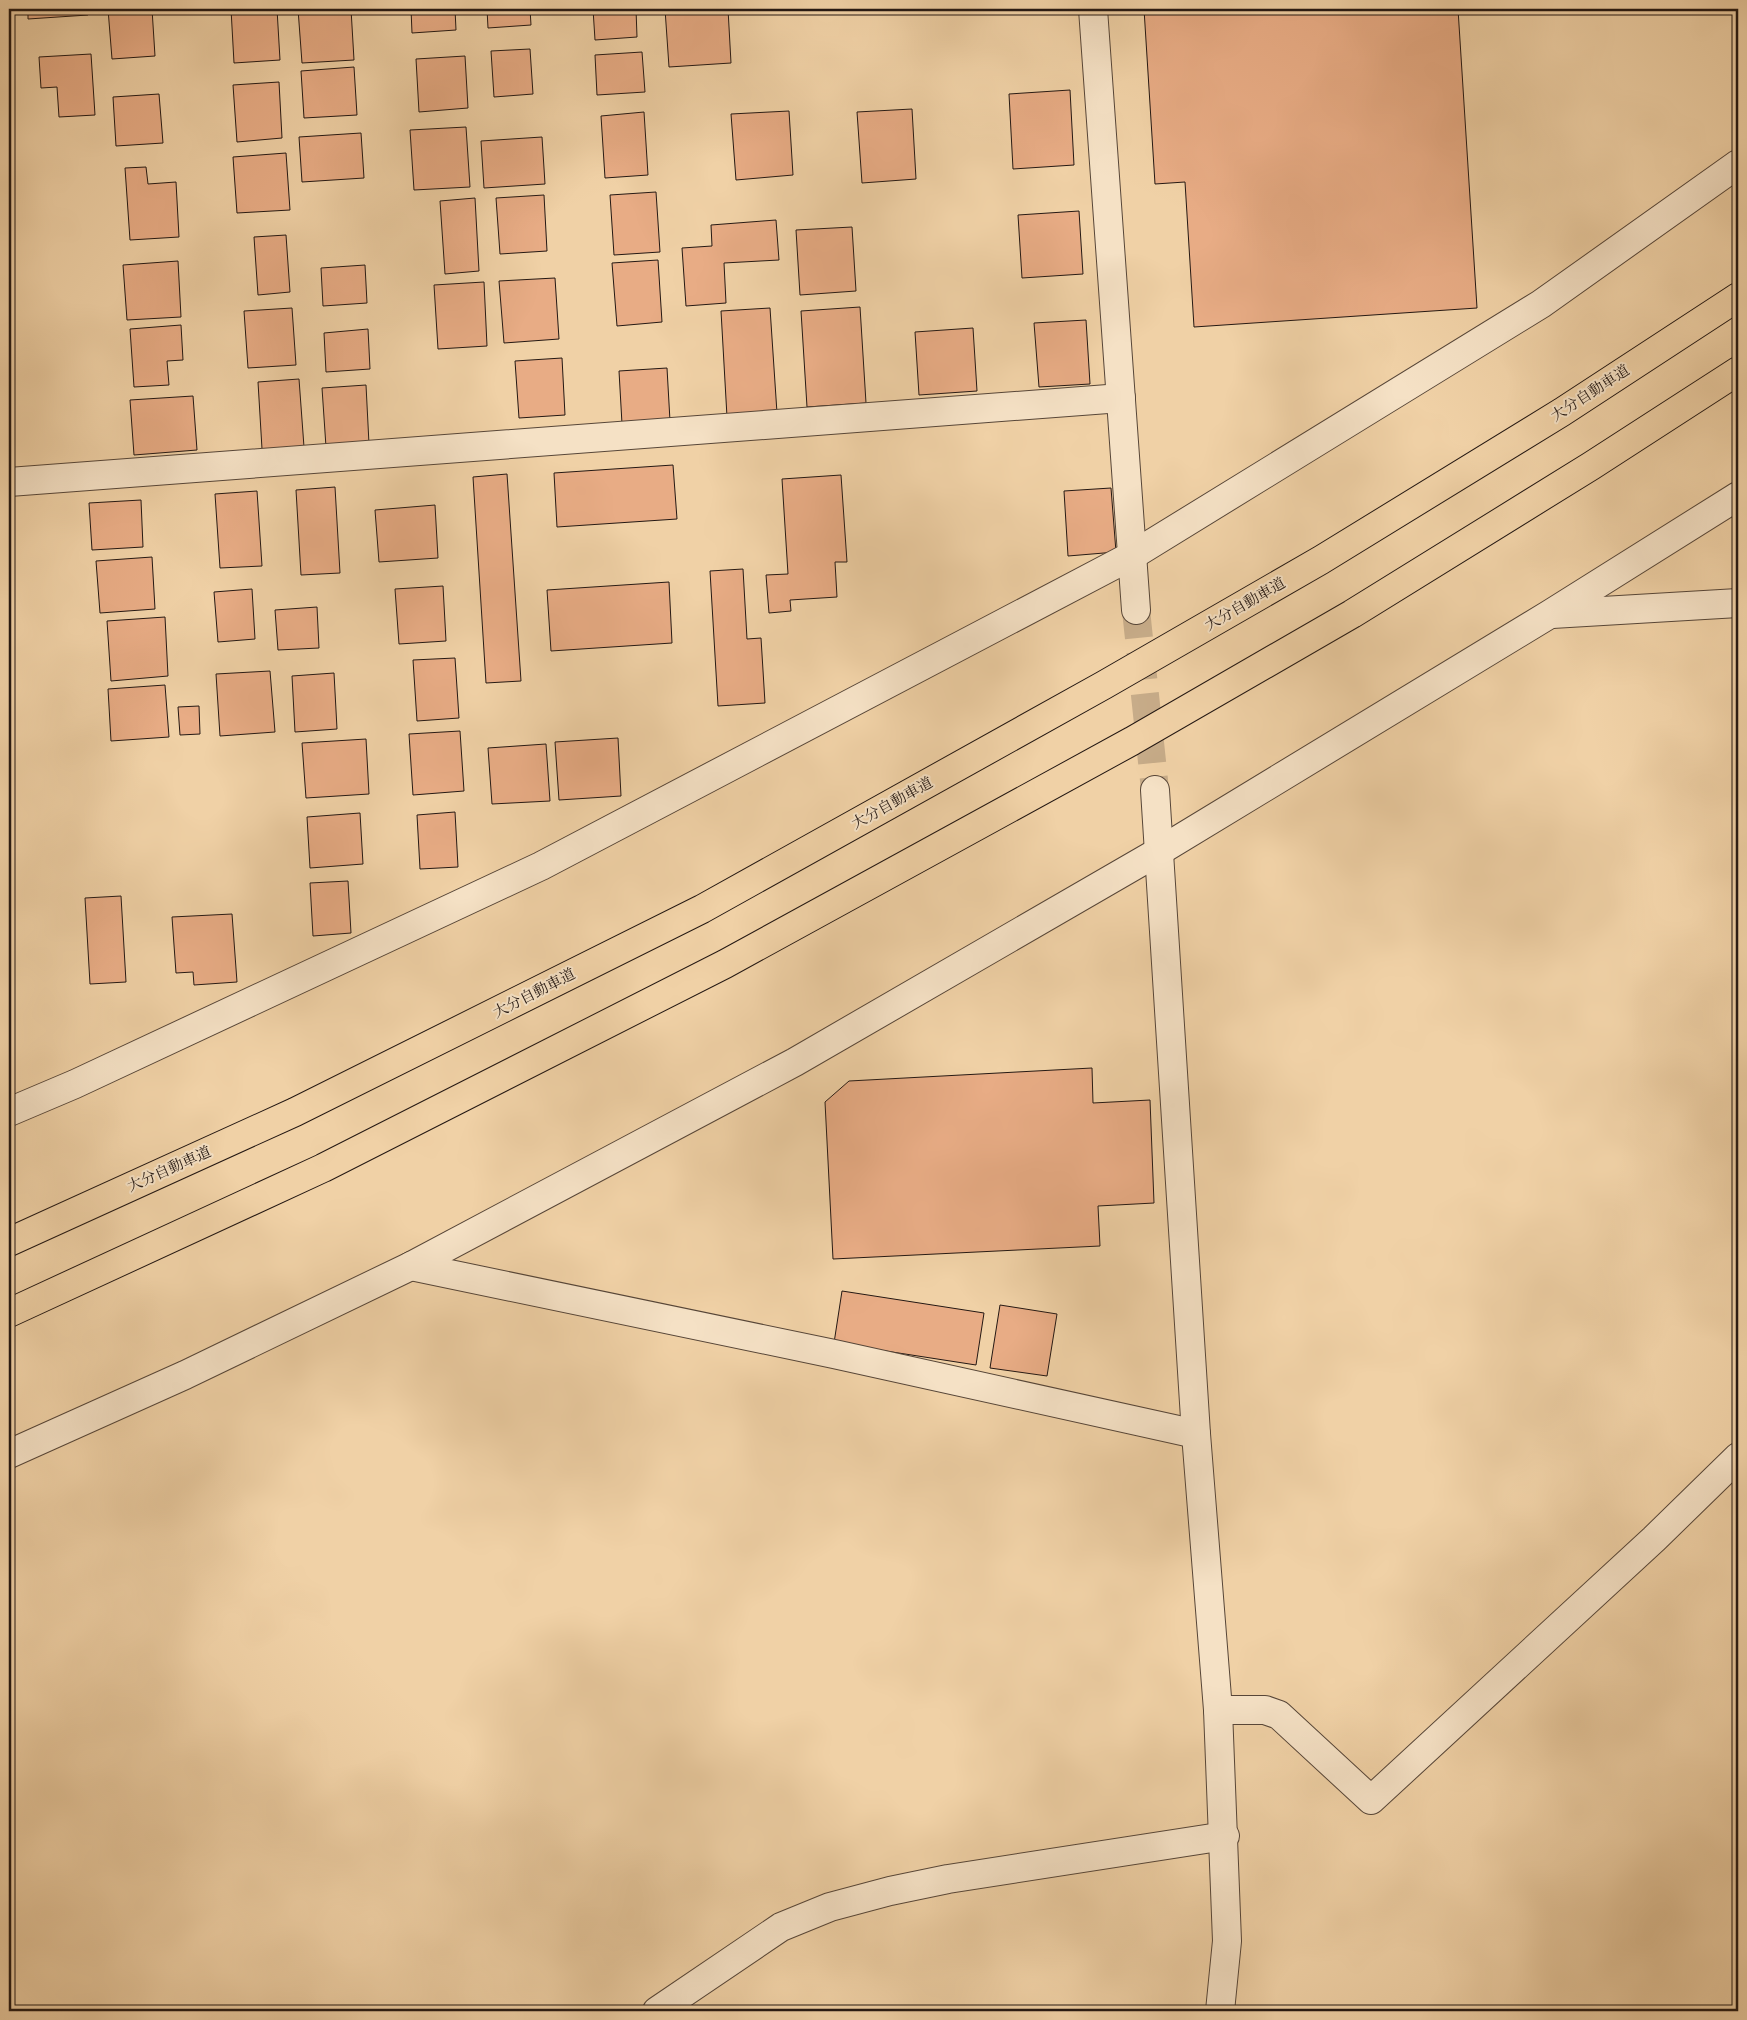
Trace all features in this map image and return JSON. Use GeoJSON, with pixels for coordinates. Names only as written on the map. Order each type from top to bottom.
{"type":"FeatureCollection","features":[{"type":"Feature","properties":{"kind":"highway","name":"大分自動車道"},"geometry":{"type":"LineString","coordinates":[[9,1242],[295,1112],[702,909],[1104,685],[1321,560],[1562,412],[1738,297]]}},
{"type":"Feature","properties":{"kind":"highway"},"geometry":{"type":"LineString","coordinates":[[9,1313],[323,1168],[725,964],[1132,741],[1344,618],[1591,466],[1738,371]]}},
{"type":"Feature","properties":{"kind":"street"},"geometry":{"type":"LineString","coordinates":[[1093,9],[1136,610]]}},
{"type":"Feature","properties":{"kind":"street"},"geometry":{"type":"LineString","coordinates":[[9,1112],[84,1080],[541,866],[1133,555],[1541,304],[1738,164]]}},
{"type":"Feature","properties":{"kind":"street"},"geometry":{"type":"LineString","coordinates":[[9,482],[1121,398]]}},
{"type":"Feature","properties":{"kind":"street"},"geometry":{"type":"LineString","coordinates":[[9,1454],[185,1375],[410,1266],[795,1062],[1158,852],[1550,614],[1738,496]]}},
{"type":"Feature","properties":{"kind":"street"},"geometry":{"type":"LineString","coordinates":[[1550,614],[1738,603]]}},
{"type":"Feature","properties":{"kind":"street"},"geometry":{"type":"LineString","coordinates":[[1155,790],[1196,1434],[1218,1710],[1225,1836],[1227,1941],[1220,2011]]}},
{"type":"Feature","properties":{"kind":"street"},"geometry":{"type":"LineString","coordinates":[[410,1266],[834,1354],[1196,1434]]}},
{"type":"Feature","properties":{"kind":"street"},"geometry":{"type":"LineString","coordinates":[[1218,1710],[1265,1710],[1279,1715],[1371,1800],[1654,1539],[1738,1457]]}},
{"type":"Feature","properties":{"kind":"street"},"geometry":{"type":"LineString","coordinates":[[657,2011],[781,1927],[830,1907],[890,1891],[948,1879],[1225,1836]]}},
{"type":"Feature","properties":{"kind":"building"},"geometry":{"type":"Polygon","coordinates":[[[28,9],[87,9],[88,15],[28,19],[28,9]]]}},
{"type":"Feature","properties":{"kind":"building"},"geometry":{"type":"Polygon","coordinates":[[[108,9],[152,9],[155,56],[112,59],[108,9]]]}},
{"type":"Feature","properties":{"kind":"building"},"geometry":{"type":"Polygon","coordinates":[[[231,9],[277,9],[280,60],[234,63],[231,9]]]}},
{"type":"Feature","properties":{"kind":"building"},"geometry":{"type":"Polygon","coordinates":[[[298,9],[351,9],[354,60],[302,63],[298,9]]]}},
{"type":"Feature","properties":{"kind":"building"},"geometry":{"type":"Polygon","coordinates":[[[411,9],[455,9],[456,30],[412,33],[411,9]]]}},
{"type":"Feature","properties":{"kind":"building"},"geometry":{"type":"Polygon","coordinates":[[[487,9],[530,9],[531,25],[488,28],[487,9]]]}},
{"type":"Feature","properties":{"kind":"building"},"geometry":{"type":"Polygon","coordinates":[[[593,9],[636,9],[637,37],[595,40],[593,9]]]}},
{"type":"Feature","properties":{"kind":"building"},"geometry":{"type":"Polygon","coordinates":[[[665,9],[728,9],[731,63],[669,67],[665,9]]]}},
{"type":"Feature","properties":{"kind":"building"},"geometry":{"type":"Polygon","coordinates":[[[1144,9],[1458,9],[1477,308],[1194,327],[1185,182],[1155,184],[1144,9]]]}},
{"type":"Feature","properties":{"kind":"building"},"geometry":{"type":"Polygon","coordinates":[[[530,49],[533,94],[494,97],[491,51],[530,49]]]}},
{"type":"Feature","properties":{"kind":"building"},"geometry":{"type":"Polygon","coordinates":[[[642,52],[645,92],[597,95],[595,55],[642,52]]]}},
{"type":"Feature","properties":{"kind":"building"},"geometry":{"type":"Polygon","coordinates":[[[91,54],[95,115],[59,117],[57,87],[41,88],[39,57],[91,54]]]}},
{"type":"Feature","properties":{"kind":"building"},"geometry":{"type":"Polygon","coordinates":[[[465,56],[468,108],[419,112],[416,59],[465,56]]]}},
{"type":"Feature","properties":{"kind":"building"},"geometry":{"type":"Polygon","coordinates":[[[354,67],[357,115],[304,118],[301,71],[354,67]]]}},
{"type":"Feature","properties":{"kind":"building"},"geometry":{"type":"Polygon","coordinates":[[[279,82],[282,138],[237,142],[233,85],[279,82]]]}},
{"type":"Feature","properties":{"kind":"building"},"geometry":{"type":"Polygon","coordinates":[[[1070,90],[1074,165],[1013,169],[1009,94],[1070,90]]]}},
{"type":"Feature","properties":{"kind":"building"},"geometry":{"type":"Polygon","coordinates":[[[159,94],[163,143],[116,146],[113,97],[159,94]]]}},
{"type":"Feature","properties":{"kind":"building"},"geometry":{"type":"Polygon","coordinates":[[[912,109],[916,179],[862,183],[857,112],[912,109]]]}},
{"type":"Feature","properties":{"kind":"building"},"geometry":{"type":"Polygon","coordinates":[[[789,111],[793,175],[736,180],[731,114],[789,111]]]}},
{"type":"Feature","properties":{"kind":"building"},"geometry":{"type":"Polygon","coordinates":[[[644,112],[648,175],[605,178],[601,116],[644,112]]]}},
{"type":"Feature","properties":{"kind":"building"},"geometry":{"type":"Polygon","coordinates":[[[466,127],[470,187],[414,190],[410,130],[466,127]]]}},
{"type":"Feature","properties":{"kind":"building"},"geometry":{"type":"Polygon","coordinates":[[[361,133],[364,178],[302,182],[299,137],[361,133]]]}},
{"type":"Feature","properties":{"kind":"building"},"geometry":{"type":"Polygon","coordinates":[[[542,137],[545,184],[484,188],[481,141],[542,137]]]}},
{"type":"Feature","properties":{"kind":"building"},"geometry":{"type":"Polygon","coordinates":[[[286,153],[290,210],[237,213],[233,157],[286,153]]]}},
{"type":"Feature","properties":{"kind":"building"},"geometry":{"type":"Polygon","coordinates":[[[146,167],[148,184],[176,182],[179,237],[130,240],[125,168],[146,167]]]}},
{"type":"Feature","properties":{"kind":"building"},"geometry":{"type":"Polygon","coordinates":[[[656,192],[660,252],[614,255],[610,195],[656,192]]]}},
{"type":"Feature","properties":{"kind":"building"},"geometry":{"type":"Polygon","coordinates":[[[544,195],[547,251],[500,254],[496,198],[544,195]]]}},
{"type":"Feature","properties":{"kind":"building"},"geometry":{"type":"Polygon","coordinates":[[[475,198],[479,271],[445,274],[440,201],[475,198]]]}},
{"type":"Feature","properties":{"kind":"building"},"geometry":{"type":"Polygon","coordinates":[[[1079,211],[1083,274],[1022,278],[1018,215],[1079,211]]]}},
{"type":"Feature","properties":{"kind":"building"},"geometry":{"type":"Polygon","coordinates":[[[776,220],[779,260],[724,263],[726,303],[686,306],[682,248],[712,246],[711,225],[776,220]]]}},
{"type":"Feature","properties":{"kind":"building"},"geometry":{"type":"Polygon","coordinates":[[[852,227],[856,291],[800,295],[796,230],[852,227]]]}},
{"type":"Feature","properties":{"kind":"building"},"geometry":{"type":"Polygon","coordinates":[[[286,235],[290,292],[258,295],[254,237],[286,235]]]}},
{"type":"Feature","properties":{"kind":"building"},"geometry":{"type":"Polygon","coordinates":[[[658,260],[662,322],[617,326],[612,263],[658,260]]]}},
{"type":"Feature","properties":{"kind":"building"},"geometry":{"type":"Polygon","coordinates":[[[178,261],[181,317],[127,320],[123,265],[178,261]]]}},
{"type":"Feature","properties":{"kind":"building"},"geometry":{"type":"Polygon","coordinates":[[[365,265],[367,303],[323,306],[321,268],[365,265]]]}},
{"type":"Feature","properties":{"kind":"building"},"geometry":{"type":"Polygon","coordinates":[[[555,278],[559,339],[504,343],[499,281],[555,278]]]}},
{"type":"Feature","properties":{"kind":"building"},"geometry":{"type":"Polygon","coordinates":[[[484,282],[487,346],[438,349],[434,285],[484,282]]]}},
{"type":"Feature","properties":{"kind":"building"},"geometry":{"type":"Polygon","coordinates":[[[860,307],[866,403],[807,407],[801,311],[860,307]]]}},
{"type":"Feature","properties":{"kind":"building"},"geometry":{"type":"Polygon","coordinates":[[[292,308],[296,365],[248,368],[244,311],[292,308]]]}},
{"type":"Feature","properties":{"kind":"building"},"geometry":{"type":"Polygon","coordinates":[[[770,308],[777,413],[727,417],[721,311],[770,308]]]}},
{"type":"Feature","properties":{"kind":"building"},"geometry":{"type":"Polygon","coordinates":[[[1086,320],[1090,384],[1039,387],[1034,323],[1086,320]]]}},
{"type":"Feature","properties":{"kind":"building"},"geometry":{"type":"Polygon","coordinates":[[[181,325],[183,360],[167,361],[169,385],[134,387],[130,329],[181,325]]]}},
{"type":"Feature","properties":{"kind":"building"},"geometry":{"type":"Polygon","coordinates":[[[973,328],[977,391],[919,395],[915,332],[973,328]]]}},
{"type":"Feature","properties":{"kind":"building"},"geometry":{"type":"Polygon","coordinates":[[[368,329],[370,369],[326,372],[324,333],[368,329]]]}},
{"type":"Feature","properties":{"kind":"building"},"geometry":{"type":"Polygon","coordinates":[[[562,358],[565,415],[519,418],[515,361],[562,358]]]}},
{"type":"Feature","properties":{"kind":"building"},"geometry":{"type":"Polygon","coordinates":[[[667,368],[670,421],[622,424],[619,371],[667,368]]]}},
{"type":"Feature","properties":{"kind":"building"},"geometry":{"type":"Polygon","coordinates":[[[299,379],[304,447],[262,449],[258,382],[299,379]]]}},
{"type":"Feature","properties":{"kind":"building"},"geometry":{"type":"Polygon","coordinates":[[[366,385],[369,444],[326,447],[322,388],[366,385]]]}},
{"type":"Feature","properties":{"kind":"building"},"geometry":{"type":"Polygon","coordinates":[[[193,396],[197,450],[134,455],[130,400],[193,396]]]}},
{"type":"Feature","properties":{"kind":"building"},"geometry":{"type":"Polygon","coordinates":[[[673,465],[677,519],[557,527],[554,473],[673,465]]]}},
{"type":"Feature","properties":{"kind":"building"},"geometry":{"type":"Polygon","coordinates":[[[507,474],[521,681],[486,683],[473,477],[507,474]]]}},
{"type":"Feature","properties":{"kind":"building"},"geometry":{"type":"Polygon","coordinates":[[[841,475],[847,562],[835,562],[837,597],[790,600],[791,611],[769,613],[766,575],[788,574],[782,479],[841,475]]]}},
{"type":"Feature","properties":{"kind":"building"},"geometry":{"type":"Polygon","coordinates":[[[335,487],[340,573],[301,575],[296,490],[335,487]]]}},
{"type":"Feature","properties":{"kind":"building"},"geometry":{"type":"Polygon","coordinates":[[[1111,488],[1116,552],[1068,556],[1064,491],[1111,488]]]}},
{"type":"Feature","properties":{"kind":"building"},"geometry":{"type":"Polygon","coordinates":[[[257,491],[262,566],[220,568],[215,494],[257,491]]]}},
{"type":"Feature","properties":{"kind":"building"},"geometry":{"type":"Polygon","coordinates":[[[141,500],[143,547],[92,550],[89,503],[141,500]]]}},
{"type":"Feature","properties":{"kind":"building"},"geometry":{"type":"Polygon","coordinates":[[[435,505],[438,558],[379,562],[375,510],[435,505]]]}},
{"type":"Feature","properties":{"kind":"building"},"geometry":{"type":"Polygon","coordinates":[[[152,557],[155,609],[100,613],[96,561],[152,557]]]}},
{"type":"Feature","properties":{"kind":"building"},"geometry":{"type":"Polygon","coordinates":[[[743,569],[747,639],[761,638],[765,703],[718,706],[710,571],[743,569]]]}},
{"type":"Feature","properties":{"kind":"building"},"geometry":{"type":"Polygon","coordinates":[[[669,582],[672,643],[551,651],[547,590],[669,582]]]}},
{"type":"Feature","properties":{"kind":"building"},"geometry":{"type":"Polygon","coordinates":[[[443,586],[446,641],[399,644],[395,589],[443,586]]]}},
{"type":"Feature","properties":{"kind":"building"},"geometry":{"type":"Polygon","coordinates":[[[252,589],[255,639],[218,642],[214,592],[252,589]]]}},
{"type":"Feature","properties":{"kind":"building"},"geometry":{"type":"Polygon","coordinates":[[[317,607],[319,648],[278,650],[275,610],[317,607]]]}},
{"type":"Feature","properties":{"kind":"building"},"geometry":{"type":"Polygon","coordinates":[[[165,617],[168,676],[111,681],[107,621],[165,617]]]}},
{"type":"Feature","properties":{"kind":"building"},"geometry":{"type":"Polygon","coordinates":[[[455,658],[459,718],[417,721],[413,660],[455,658]]]}},
{"type":"Feature","properties":{"kind":"building"},"geometry":{"type":"Polygon","coordinates":[[[270,671],[275,732],[220,736],[216,674],[270,671]]]}},
{"type":"Feature","properties":{"kind":"building"},"geometry":{"type":"Polygon","coordinates":[[[334,673],[337,729],[295,732],[292,676],[334,673]]]}},
{"type":"Feature","properties":{"kind":"building"},"geometry":{"type":"Polygon","coordinates":[[[165,685],[169,737],[111,741],[108,689],[165,685]]]}},
{"type":"Feature","properties":{"kind":"building"},"geometry":{"type":"Polygon","coordinates":[[[199,706],[200,734],[180,735],[178,707],[199,706]]]}},
{"type":"Feature","properties":{"kind":"building"},"geometry":{"type":"Polygon","coordinates":[[[460,731],[464,791],[413,795],[409,734],[460,731]]]}},
{"type":"Feature","properties":{"kind":"building"},"geometry":{"type":"Polygon","coordinates":[[[618,738],[621,796],[559,800],[555,742],[618,738]]]}},
{"type":"Feature","properties":{"kind":"building"},"geometry":{"type":"Polygon","coordinates":[[[366,739],[369,794],[306,798],[302,743],[366,739]]]}},
{"type":"Feature","properties":{"kind":"building"},"geometry":{"type":"Polygon","coordinates":[[[546,744],[550,801],[492,804],[488,748],[546,744]]]}},
{"type":"Feature","properties":{"kind":"building"},"geometry":{"type":"Polygon","coordinates":[[[455,812],[458,867],[420,869],[417,815],[455,812]]]}},
{"type":"Feature","properties":{"kind":"building"},"geometry":{"type":"Polygon","coordinates":[[[360,813],[363,864],[310,868],[307,817],[360,813]]]}},
{"type":"Feature","properties":{"kind":"building"},"geometry":{"type":"Polygon","coordinates":[[[348,881],[351,933],[313,936],[310,883],[348,881]]]}},
{"type":"Feature","properties":{"kind":"building"},"geometry":{"type":"Polygon","coordinates":[[[121,896],[126,982],[90,984],[85,898],[121,896]]]}},
{"type":"Feature","properties":{"kind":"building"},"geometry":{"type":"Polygon","coordinates":[[[232,914],[237,982],[194,985],[193,972],[176,973],[172,917],[232,914]]]}},
{"type":"Feature","properties":{"kind":"building"},"geometry":{"type":"Polygon","coordinates":[[[1092,1068],[1093,1103],[1150,1100],[1154,1203],[1098,1206],[1100,1246],[833,1259],[825,1102],[849,1081],[1092,1068]]]}},
{"type":"Feature","properties":{"kind":"building"},"geometry":{"type":"Polygon","coordinates":[[[842,1291],[984,1313],[976,1365],[834,1343],[842,1291]]]}},
{"type":"Feature","properties":{"kind":"building"},"geometry":{"type":"Polygon","coordinates":[[[1000,1305],[1057,1314],[1047,1376],[990,1368],[1000,1305]]]}},
{"type":"Feature","properties":{"kind":"tunnel"},"geometry":{"type":"LineString","coordinates":[[1136,610],[1155,790]]}}]}
